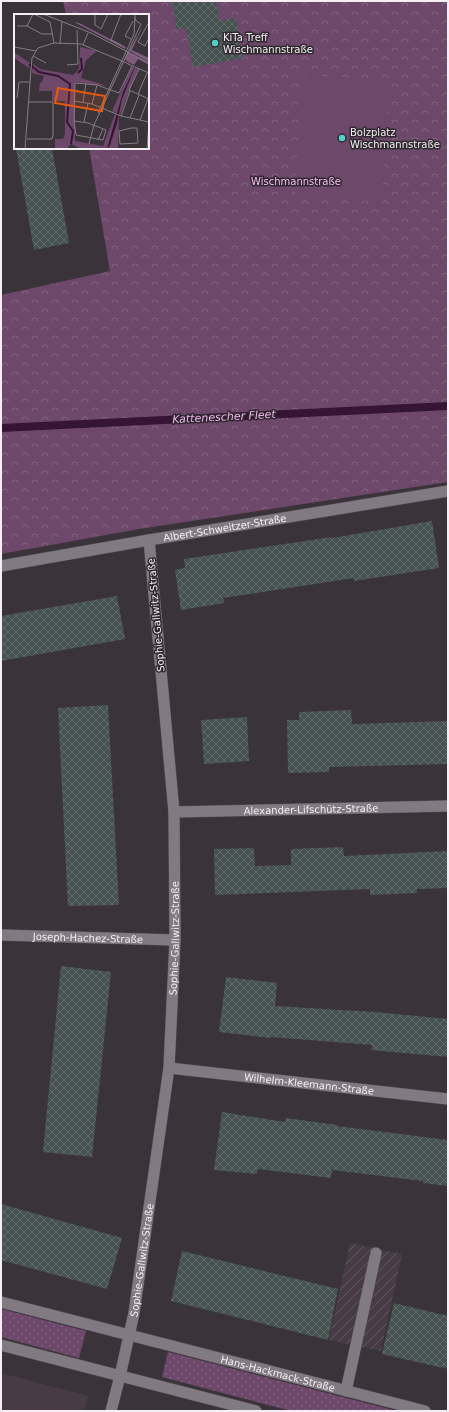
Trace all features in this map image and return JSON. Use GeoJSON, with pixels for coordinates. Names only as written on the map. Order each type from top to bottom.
{"type":"FeatureCollection","features":[{"type":"Feature","properties":{"kind":"street","name":"Albert-Schweitzer-Straße"},"geometry":{"type":"LineString","coordinates":[[1,566],[149,540],[448,492]]}},
{"type":"Feature","properties":{"kind":"street","name":"Sophie-Gallwitz-Straße"},"geometry":{"type":"LineString","coordinates":[[130,1335],[169,1068],[175,940],[174,812],[149,540]]}},
{"type":"Feature","properties":{"kind":"street","name":"Alexander-Lifschütz-Straße"},"geometry":{"type":"LineString","coordinates":[[174,812],[448,806]]}},
{"type":"Feature","properties":{"kind":"street","name":"Joseph-Hachez-Straße"},"geometry":{"type":"LineString","coordinates":[[1,935],[175,940]]}},
{"type":"Feature","properties":{"kind":"street","name":"Wilhelm-Kleemann-Straße"},"geometry":{"type":"LineString","coordinates":[[169,1068],[448,1099]]}},
{"type":"Feature","properties":{"kind":"street"},"geometry":{"type":"LineString","coordinates":[[346,1391],[376,1253]]}},
{"type":"Feature","properties":{"kind":"street","name":"Hans-Hackmack-Straße"},"geometry":{"type":"LineString","coordinates":[[1,1302],[426,1411]]}},
{"type":"Feature","properties":{"kind":"street"},"geometry":{"type":"LineString","coordinates":[[111,1411],[130,1335]]}},
{"type":"Feature","properties":{"kind":"street"},"geometry":{"type":"LineString","coordinates":[[1,1345],[256,1411]]}},
{"type":"Feature","properties":{"kind":"shaded area"},"geometry":{"type":"Polygon","coordinates":[[[350,1243],[402,1254],[381,1351],[329,1340],[350,1243]]]}},
{"type":"Feature","properties":{"kind":"shaded area"},"geometry":{"type":"Polygon","coordinates":[[[1,1373],[88,1396],[84,1411],[1,1411],[1,1373]]]}},
{"type":"Feature","properties":{"kind":"green space","name":"Wischmannstraße"},"geometry":{"type":"Polygon","coordinates":[[[63,1],[448,1],[448,482],[139,529],[1,554],[1,295],[110,271],[89,149],[149,149],[149,14],[66,14],[63,1]]]}},
{"type":"Feature","properties":{"kind":"green space","name":"Bolzplatz Wischmannstraße"},"geometry":{"type":"Polygon","coordinates":[[[302,75],[389,80],[382,202],[295,197],[302,75]]]}},
{"type":"Feature","properties":{"kind":"green space"},"geometry":{"type":"Polygon","coordinates":[[[1,1309],[86,1331],[79,1358],[1,1337],[1,1309]]]}},
{"type":"Feature","properties":{"kind":"green space"},"geometry":{"type":"Polygon","coordinates":[[[168,1352],[397,1411],[291,1411],[162,1377],[168,1352]]]}},
{"type":"Feature","properties":{"kind":"building","name":"KiTa Treff Wischmannstraße"},"geometry":{"type":"Polygon","coordinates":[[[172,1],[216,1],[220,21],[236,18],[243,58],[193,67],[186,28],[177,29],[172,1]]]}},
{"type":"Feature","properties":{"kind":"building"},"geometry":{"type":"Polygon","coordinates":[[[16,149],[52,149],[69,243],[34,250],[16,149]]]}},
{"type":"Feature","properties":{"kind":"building"},"geometry":{"type":"Polygon","coordinates":[[[432,521],[439,568],[354,581],[354,578],[223,598],[224,603],[181,610],[175,570],[185,568],[184,559],[332,538],[432,521]]]}},
{"type":"Feature","properties":{"kind":"building"},"geometry":{"type":"Polygon","coordinates":[[[117,596],[125,639],[1,661],[1,616],[117,596]]]}},
{"type":"Feature","properties":{"kind":"building"},"geometry":{"type":"Polygon","coordinates":[[[108,705],[119,905],[68,906],[58,708],[108,705]]]}},
{"type":"Feature","properties":{"kind":"building"},"geometry":{"type":"Polygon","coordinates":[[[351,710],[352,724],[448,721],[448,764],[329,767],[329,772],[288,773],[287,720],[299,720],[299,712],[351,710]]]}},
{"type":"Feature","properties":{"kind":"building"},"geometry":{"type":"Polygon","coordinates":[[[247,717],[249,761],[204,764],[201,720],[247,717]]]}},
{"type":"Feature","properties":{"kind":"building"},"geometry":{"type":"Polygon","coordinates":[[[343,847],[344,856],[448,851],[448,888],[417,889],[417,893],[370,895],[370,889],[215,895],[214,849],[254,848],[255,866],[291,865],[291,849],[343,847]]]}},
{"type":"Feature","properties":{"kind":"building"},"geometry":{"type":"Polygon","coordinates":[[[61,966],[111,972],[92,1157],[43,1152],[61,966]]]}},
{"type":"Feature","properties":{"kind":"building"},"geometry":{"type":"Polygon","coordinates":[[[226,977],[277,983],[275,1006],[375,1012],[448,1019],[448,1057],[371,1050],[372,1045],[271,1038],[219,1032],[226,977]]]}},
{"type":"Feature","properties":{"kind":"building"},"geometry":{"type":"Polygon","coordinates":[[[222,1112],[285,1122],[286,1118],[448,1140],[448,1186],[423,1183],[423,1181],[332,1170],[331,1178],[258,1169],[257,1174],[214,1170],[222,1112]]]}},
{"type":"Feature","properties":{"kind":"building"},"geometry":{"type":"Polygon","coordinates":[[[1,1204],[122,1238],[107,1289],[1,1260],[1,1204]]]}},
{"type":"Feature","properties":{"kind":"building"},"geometry":{"type":"Polygon","coordinates":[[[182,1251],[338,1289],[328,1340],[171,1301],[182,1251]]]}},
{"type":"Feature","properties":{"kind":"building"},"geometry":{"type":"Polygon","coordinates":[[[394,1303],[448,1316],[448,1369],[382,1354],[394,1303]]]}},
{"type":"Feature","properties":{"kind":"waterway","name":"Kattenescher Fleet"},"geometry":{"type":"LineString","coordinates":[[1,428],[448,406]]}},
{"type":"Feature","properties":{"kind":"place","name":"KiTa Treff Wischmannstraße"},"geometry":{"type":"Point","coordinates":[215,43]}},
{"type":"Feature","properties":{"kind":"place","name":"Bolzplatz Wischmannstraße"},"geometry":{"type":"Point","coordinates":[342,138]}}]}
